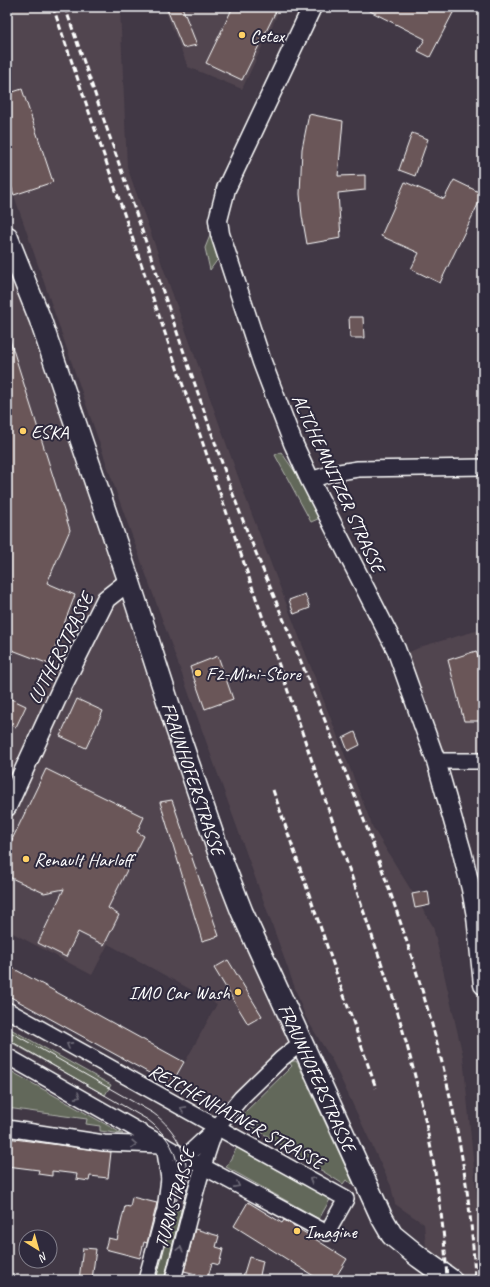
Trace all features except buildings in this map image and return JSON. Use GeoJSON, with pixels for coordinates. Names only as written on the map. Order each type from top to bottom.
{"type":"FeatureCollection","features":[{"type":"Feature","properties":{"kind":"main road","name":"FRAUNHOFERSTRASSE"},"geometry":{"type":"LineString","coordinates":[[7,237],[40,319],[129,581],[176,727],[219,853],[242,912],[381,1216],[392,1235],[450,1280]]}},
{"type":"Feature","properties":{"kind":"street","name":"ALTCHEMNITZER STRASSE"},"geometry":{"type":"LineString","coordinates":[[312,7],[226,189],[218,220],[224,246],[262,362],[293,443],[310,480],[396,649],[436,762],[471,889],[476,916],[483,985]]}},
{"type":"Feature","properties":{"kind":"street"},"geometry":{"type":"LineString","coordinates":[[310,480],[333,473],[358,469],[483,467]]}},
{"type":"Feature","properties":{"kind":"street","name":"LUTHERSTRASSE"},"geometry":{"type":"LineString","coordinates":[[7,807],[63,685],[106,599],[129,581]]}},
{"type":"Feature","properties":{"kind":"street"},"geometry":{"type":"LineString","coordinates":[[436,762],[483,761]]}},
{"type":"Feature","properties":{"kind":"street","name":"REICHENHAINER STRASSE"},"geometry":{"type":"LineString","coordinates":[[7,1010],[216,1128],[346,1199],[327,1233],[185,1157],[7,1056]]}},
{"type":"Feature","properties":{"kind":"street","name":"TURNSTRASSE"},"geometry":{"type":"LineString","coordinates":[[169,1179],[185,1157],[216,1128],[241,1098],[281,1059],[302,1042]]}},
{"type":"Feature","properties":{"kind":"street"},"geometry":{"type":"LineString","coordinates":[[7,1128],[104,1143],[164,1145]]}},
{"type":"Feature","properties":{"kind":"street","name":"TURNSTRASSE"},"geometry":{"type":"LineString","coordinates":[[173,1280],[190,1208],[202,1166],[216,1128]]}},
{"type":"Feature","properties":{"kind":"street","name":"TURNSTRASSE"},"geometry":{"type":"LineString","coordinates":[[146,1280],[165,1210],[169,1179],[164,1145]]}},
{"type":"Feature","properties":{"kind":"shaded area"},"geometry":{"type":"Polygon","coordinates":[[[7,7],[120,7],[127,167],[249,507],[373,828],[433,926],[463,1056],[482,1251],[483,1280],[429,1280],[424,1224],[395,1204],[391,1186],[333,1062],[305,1016],[117,494],[7,175],[7,7]]]}},
{"type":"Feature","properties":{"kind":"shaded area"},"geometry":{"type":"Polygon","coordinates":[[[164,7],[281,7],[242,89],[188,67],[164,7]]]}},
{"type":"Feature","properties":{"kind":"shaded area"},"geometry":{"type":"Polygon","coordinates":[[[7,237],[176,727],[302,1042],[241,1098],[220,1109],[173,1084],[217,1004],[108,944],[92,975],[7,930],[7,237]]]}},
{"type":"Feature","properties":{"kind":"shaded area"},"geometry":{"type":"Polygon","coordinates":[[[483,629],[483,761],[436,761],[398,657],[423,646],[483,629]]]}},
{"type":"Feature","properties":{"kind":"green space"},"geometry":{"type":"Polygon","coordinates":[[[211,233],[218,259],[210,270],[205,248],[211,233]]]}},
{"type":"Feature","properties":{"kind":"green space"},"geometry":{"type":"Polygon","coordinates":[[[281,452],[305,486],[320,518],[311,522],[275,455],[281,452]]]}},
{"type":"Feature","properties":{"kind":"green space"},"geometry":{"type":"Polygon","coordinates":[[[7,1027],[111,1085],[105,1095],[7,1040],[7,1027]]]}},
{"type":"Feature","properties":{"kind":"green space"},"geometry":{"type":"Polygon","coordinates":[[[296,1061],[298,1064],[353,1183],[352,1184],[346,1180],[343,1184],[245,1122],[248,1120],[241,1116],[292,1066],[289,1062],[296,1061]]]}},
{"type":"Feature","properties":{"kind":"green space"},"geometry":{"type":"Polygon","coordinates":[[[7,1069],[123,1134],[100,1131],[100,1126],[86,1124],[87,1119],[7,1108],[7,1069]]]}},
{"type":"Feature","properties":{"kind":"green space"},"geometry":{"type":"Polygon","coordinates":[[[239,1144],[332,1196],[319,1219],[226,1167],[239,1144]]]}},
{"type":"Feature","properties":{"kind":"green space"},"geometry":{"type":"Polygon","coordinates":[[[169,1207],[185,1211],[168,1280],[150,1280],[169,1207]]]}},
{"type":"Feature","properties":{"kind":"tram line"},"geometry":{"type":"LineString","coordinates":[[7,1030],[153,1113],[162,1120],[175,1136],[184,1155],[187,1187],[164,1280]]}},
{"type":"Feature","properties":{"kind":"tram line"},"geometry":{"type":"LineString","coordinates":[[7,1039],[148,1120],[157,1128],[171,1145],[175,1155],[179,1175],[177,1199],[156,1280]]}},
{"type":"Feature","properties":{"kind":"railway"},"geometry":{"type":"LineString","coordinates":[[53,7],[393,997],[413,1067],[429,1137],[440,1208],[447,1280]]}},
{"type":"Feature","properties":{"kind":"railway"},"geometry":{"type":"LineString","coordinates":[[65,7],[231,489],[348,778],[379,861],[414,963],[443,1067],[455,1120],[471,1226],[475,1280]]}},
{"type":"Feature","properties":{"kind":"railway"},"geometry":{"type":"LineString","coordinates":[[273,790],[376,1088]]}},
{"type":"Feature","properties":{"kind":"place","name":"Cetex"},"geometry":{"type":"Point","coordinates":[242,35]}},
{"type":"Feature","properties":{"kind":"place","name":"ESKA"},"geometry":{"type":"Point","coordinates":[23,431]}},
{"type":"Feature","properties":{"kind":"place","name":"F2-Mini-Store"},"geometry":{"type":"Point","coordinates":[198,673]}},
{"type":"Feature","properties":{"kind":"place","name":"Renault Harloff"},"geometry":{"type":"Point","coordinates":[26,859]}},
{"type":"Feature","properties":{"kind":"place","name":"IMO Car Wash"},"geometry":{"type":"Point","coordinates":[238,992]}},
{"type":"Feature","properties":{"kind":"place","name":"Imagine"},"geometry":{"type":"Point","coordinates":[297,1231]}}]}
